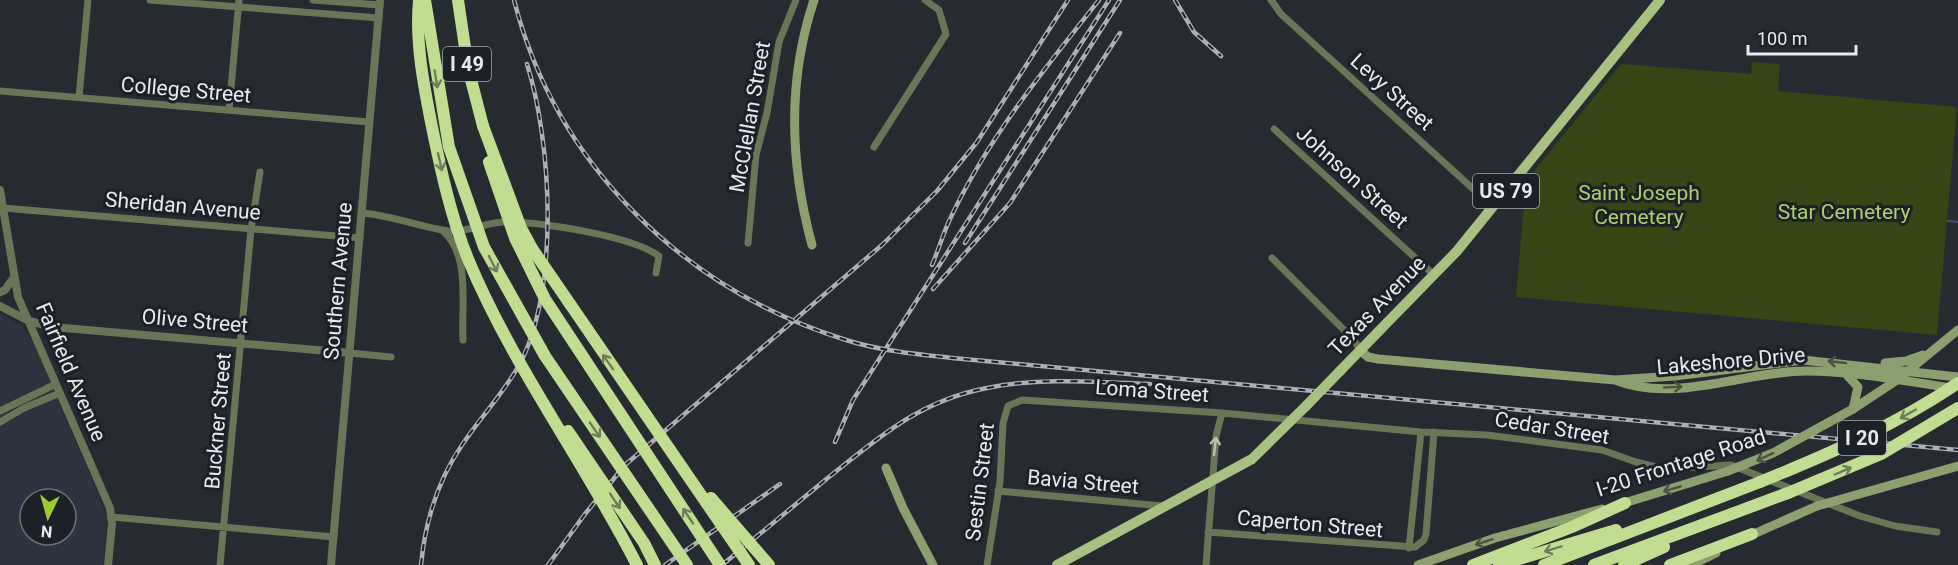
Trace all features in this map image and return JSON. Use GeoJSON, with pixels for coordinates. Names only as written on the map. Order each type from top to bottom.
{"type":"FeatureCollection","features":[{"type":"Feature","properties":{"kind":"highway"},"geometry":{"type":"LineString","coordinates":[[419,0],[424,80],[452,207],[479,283],[512,348],[637,565]]}},
{"type":"Feature","properties":{"kind":"highway"},"geometry":{"type":"LineString","coordinates":[[425,0],[449,147],[484,247],[551,364],[687,565]]}},
{"type":"Feature","properties":{"kind":"highway","name":"I 49"},"geometry":{"type":"LineString","coordinates":[[458,0],[468,68],[483,126]]}},
{"type":"Feature","properties":{"kind":"highway"},"geometry":{"type":"LineString","coordinates":[[483,126],[521,228],[533,250],[750,565]]}},
{"type":"Feature","properties":{"kind":"highway"},"geometry":{"type":"LineString","coordinates":[[483,126],[486,152],[501,202],[514,238],[545,299],[720,565]]}},
{"type":"Feature","properties":{"kind":"highway"},"geometry":{"type":"LineString","coordinates":[[512,348],[645,543],[656,565]]}},
{"type":"Feature","properties":{"kind":"highway","name":"I 20"},"geometry":{"type":"LineString","coordinates":[[1544,565],[1819,458],[1881,429],[1958,383]]}},
{"type":"Feature","properties":{"kind":"highway","name":"I 20"},"geometry":{"type":"LineString","coordinates":[[1594,565],[1788,493],[1881,454],[1958,408]]}},
{"type":"Feature","properties":{"kind":"highway"},"geometry":{"type":"LineString","coordinates":[[675,456],[769,565]]}},
{"type":"Feature","properties":{"kind":"highway"},"geometry":{"type":"LineString","coordinates":[[1499,565],[1709,502]]}},
{"type":"Feature","properties":{"kind":"highway"},"geometry":{"type":"LineString","coordinates":[[1624,565],[1762,502]]}},
{"type":"Feature","properties":{"kind":"highway"},"geometry":{"type":"LineString","coordinates":[[1473,565],[1572,527],[1625,503]]}},
{"type":"Feature","properties":{"kind":"highway"},"geometry":{"type":"LineString","coordinates":[[1670,565],[1752,534]]}},
{"type":"Feature","properties":{"kind":"main road"},"geometry":{"type":"LineString","coordinates":[[812,245],[796,172],[794,114],[805,31],[814,0]]}},
{"type":"Feature","properties":{"kind":"main road","name":"Texas Avenue"},"geometry":{"type":"LineString","coordinates":[[1057,565],[1252,459],[1434,275],[1493,207],[1660,0]]}},
{"type":"Feature","properties":{"kind":"main road","name":"I-20 Frontage Road"},"geometry":{"type":"LineString","coordinates":[[1418,565],[1506,535],[1625,503],[1728,471],[1773,453],[1853,409],[1897,380],[1958,330]]}},
{"type":"Feature","properties":{"kind":"main road"},"geometry":{"type":"LineString","coordinates":[[1860,365],[1906,361],[1934,350]]}},
{"type":"Feature","properties":{"kind":"main road","name":"Lakeshore Drive"},"geometry":{"type":"LineString","coordinates":[[1361,351],[1368,357],[1378,359],[1615,380],[1675,376],[1786,360],[1860,365],[1958,377]]}},
{"type":"Feature","properties":{"kind":"main road","name":"Lakeshore Drive"},"geometry":{"type":"LineString","coordinates":[[1615,380],[1628,385],[1665,388],[1795,372],[1845,374],[1958,388]]}},
{"type":"Feature","properties":{"kind":"main road"},"geometry":{"type":"LineString","coordinates":[[1845,374],[1852,378],[1858,387],[1853,409]]}},
{"type":"Feature","properties":{"kind":"main road"},"geometry":{"type":"LineString","coordinates":[[1691,565],[1752,534],[1817,506],[1958,466]]}},
{"type":"Feature","properties":{"kind":"main road"},"geometry":{"type":"LineString","coordinates":[[886,468],[900,502],[933,565]]}},
{"type":"Feature","properties":{"kind":"street"},"geometry":{"type":"LineString","coordinates":[[79,97],[88,0]]}},
{"type":"Feature","properties":{"kind":"street"},"geometry":{"type":"LineString","coordinates":[[150,0],[238,4],[379,18]]}},
{"type":"Feature","properties":{"kind":"street"},"geometry":{"type":"LineString","coordinates":[[312,0],[380,2]]}},
{"type":"Feature","properties":{"kind":"street","name":"McClellan Street"},"geometry":{"type":"LineString","coordinates":[[748,243],[756,155],[767,113],[779,42],[796,0]]}},
{"type":"Feature","properties":{"kind":"street"},"geometry":{"type":"LineString","coordinates":[[874,147],[946,34],[939,10],[925,0]]}},
{"type":"Feature","properties":{"kind":"street","name":"Levy Street"},"geometry":{"type":"LineString","coordinates":[[1271,0],[1281,14],[1493,207]]}},
{"type":"Feature","properties":{"kind":"street","name":"Southern Avenue"},"geometry":{"type":"LineString","coordinates":[[331,565],[380,2]]}},
{"type":"Feature","properties":{"kind":"street"},"geometry":{"type":"LineString","coordinates":[[229,110],[238,4]]}},
{"type":"Feature","properties":{"kind":"street","name":"College Street"},"geometry":{"type":"LineString","coordinates":[[0,91],[369,122]]}},
{"type":"Feature","properties":{"kind":"street","name":"Johnson Street"},"geometry":{"type":"LineString","coordinates":[[1274,129],[1434,275]]}},
{"type":"Feature","properties":{"kind":"street","name":"Buckner Street"},"geometry":{"type":"LineString","coordinates":[[220,565],[251,229],[260,172]]}},
{"type":"Feature","properties":{"kind":"street","name":"Fairfield Avenue"},"geometry":{"type":"LineString","coordinates":[[0,190],[18,297],[112,517],[108,565]]}},
{"type":"Feature","properties":{"kind":"street","name":"Sheridan Avenue"},"geometry":{"type":"LineString","coordinates":[[3,208],[360,238]]}},
{"type":"Feature","properties":{"kind":"street"},"geometry":{"type":"LineString","coordinates":[[362,213],[401,219],[441,229],[463,230],[500,222],[536,223],[571,230],[647,247],[659,256],[656,273]]}},
{"type":"Feature","properties":{"kind":"street"},"geometry":{"type":"LineString","coordinates":[[441,229],[454,245],[463,283],[463,340]]}},
{"type":"Feature","properties":{"kind":"street"},"geometry":{"type":"LineString","coordinates":[[1272,258],[1353,339],[1361,351]]}},
{"type":"Feature","properties":{"kind":"street"},"geometry":{"type":"LineString","coordinates":[[0,292],[5,290],[14,277]]}},
{"type":"Feature","properties":{"kind":"street","name":"Olive Street"},"geometry":{"type":"LineString","coordinates":[[0,306],[29,321],[53,327],[391,357]]}},
{"type":"Feature","properties":{"kind":"street"},"geometry":{"type":"LineString","coordinates":[[0,411],[56,384]]}},
{"type":"Feature","properties":{"kind":"street"},"geometry":{"type":"LineString","coordinates":[[0,422],[24,408],[60,393]]}},
{"type":"Feature","properties":{"kind":"street","name":"Loma Street"},"geometry":{"type":"LineString","coordinates":[[1011,404],[1033,400],[1292,420]]}},
{"type":"Feature","properties":{"kind":"street","name":"Sestin Street"},"geometry":{"type":"LineString","coordinates":[[987,565],[999,491],[1003,423],[1011,404]]}},
{"type":"Feature","properties":{"kind":"street"},"geometry":{"type":"LineString","coordinates":[[1206,565],[1217,431],[1222,413]]}},
{"type":"Feature","properties":{"kind":"street","name":"Cedar Street"},"geometry":{"type":"LineString","coordinates":[[1292,420],[1421,432],[1473,434],[1594,448],[1657,468],[1731,465],[1860,516],[1937,532]]}},
{"type":"Feature","properties":{"kind":"street"},"geometry":{"type":"LineString","coordinates":[[1421,432],[1409,548],[1420,544],[1426,534],[1434,432]]}},
{"type":"Feature","properties":{"kind":"street","name":"Bavia Street"},"geometry":{"type":"LineString","coordinates":[[999,491],[1165,506]]}},
{"type":"Feature","properties":{"kind":"street"},"geometry":{"type":"LineString","coordinates":[[112,517],[334,537]]}},
{"type":"Feature","properties":{"kind":"street","name":"Caperton Street"},"geometry":{"type":"LineString","coordinates":[[1208,532],[1409,548]]}},
{"type":"Feature","properties":{"kind":"shaded area"},"geometry":{"type":"Polygon","coordinates":[[[0,313],[22,326],[33,342],[102,503],[107,521],[103,565],[0,565],[0,313]]]}},
{"type":"Feature","properties":{"kind":"green space"},"geometry":{"type":"Polygon","coordinates":[[[1752,62],[1780,64],[1778,91],[1957,107],[1937,335],[1516,297],[1526,181],[1621,64],[1751,74],[1752,62]]]}},
{"type":"Feature","properties":{"kind":"waterway"},"geometry":{"type":"LineString","coordinates":[[1948,221],[1958,222]]}},
{"type":"Feature","properties":{"kind":"railway"},"geometry":{"type":"LineString","coordinates":[[514,0],[534,60],[561,116],[595,167],[635,213],[681,254],[732,289],[787,318],[846,340],[889,350],[963,359],[1958,450]]}},
{"type":"Feature","properties":{"kind":"railway"},"geometry":{"type":"LineString","coordinates":[[548,565],[625,465],[882,245],[937,191],[977,142],[1068,0]]}},
{"type":"Feature","properties":{"kind":"railway"},"geometry":{"type":"LineString","coordinates":[[932,265],[951,217],[982,159],[1019,104],[1099,0]]}},
{"type":"Feature","properties":{"kind":"railway"},"geometry":{"type":"LineString","coordinates":[[835,442],[853,400],[1109,0]]}},
{"type":"Feature","properties":{"kind":"railway"},"geometry":{"type":"LineString","coordinates":[[965,243],[1120,0]]}},
{"type":"Feature","properties":{"kind":"railway"},"geometry":{"type":"LineString","coordinates":[[1175,0],[1194,32],[1221,56]]}},
{"type":"Feature","properties":{"kind":"railway"},"geometry":{"type":"LineString","coordinates":[[933,289],[1010,203],[1120,33]]}},
{"type":"Feature","properties":{"kind":"railway"},"geometry":{"type":"LineString","coordinates":[[421,565],[429,518],[446,473],[462,445],[518,367],[531,336],[541,300],[548,217],[546,175],[536,97],[527,64]]}},
{"type":"Feature","properties":{"kind":"railway"},"geometry":{"type":"LineString","coordinates":[[722,565],[881,437],[919,412],[940,402],[987,388],[1027,382],[1150,384]]}},
{"type":"Feature","properties":{"kind":"railway"},"geometry":{"type":"LineString","coordinates":[[665,565],[780,484]]}},
{"type":"Feature","properties":{"kind":"park label","name":"Saint Joseph Cemetery"},"geometry":{"type":"Point","coordinates":[1639,205]}},
{"type":"Feature","properties":{"kind":"park label","name":"Star Cemetery"},"geometry":{"type":"Point","coordinates":[1844,212]}}]}
